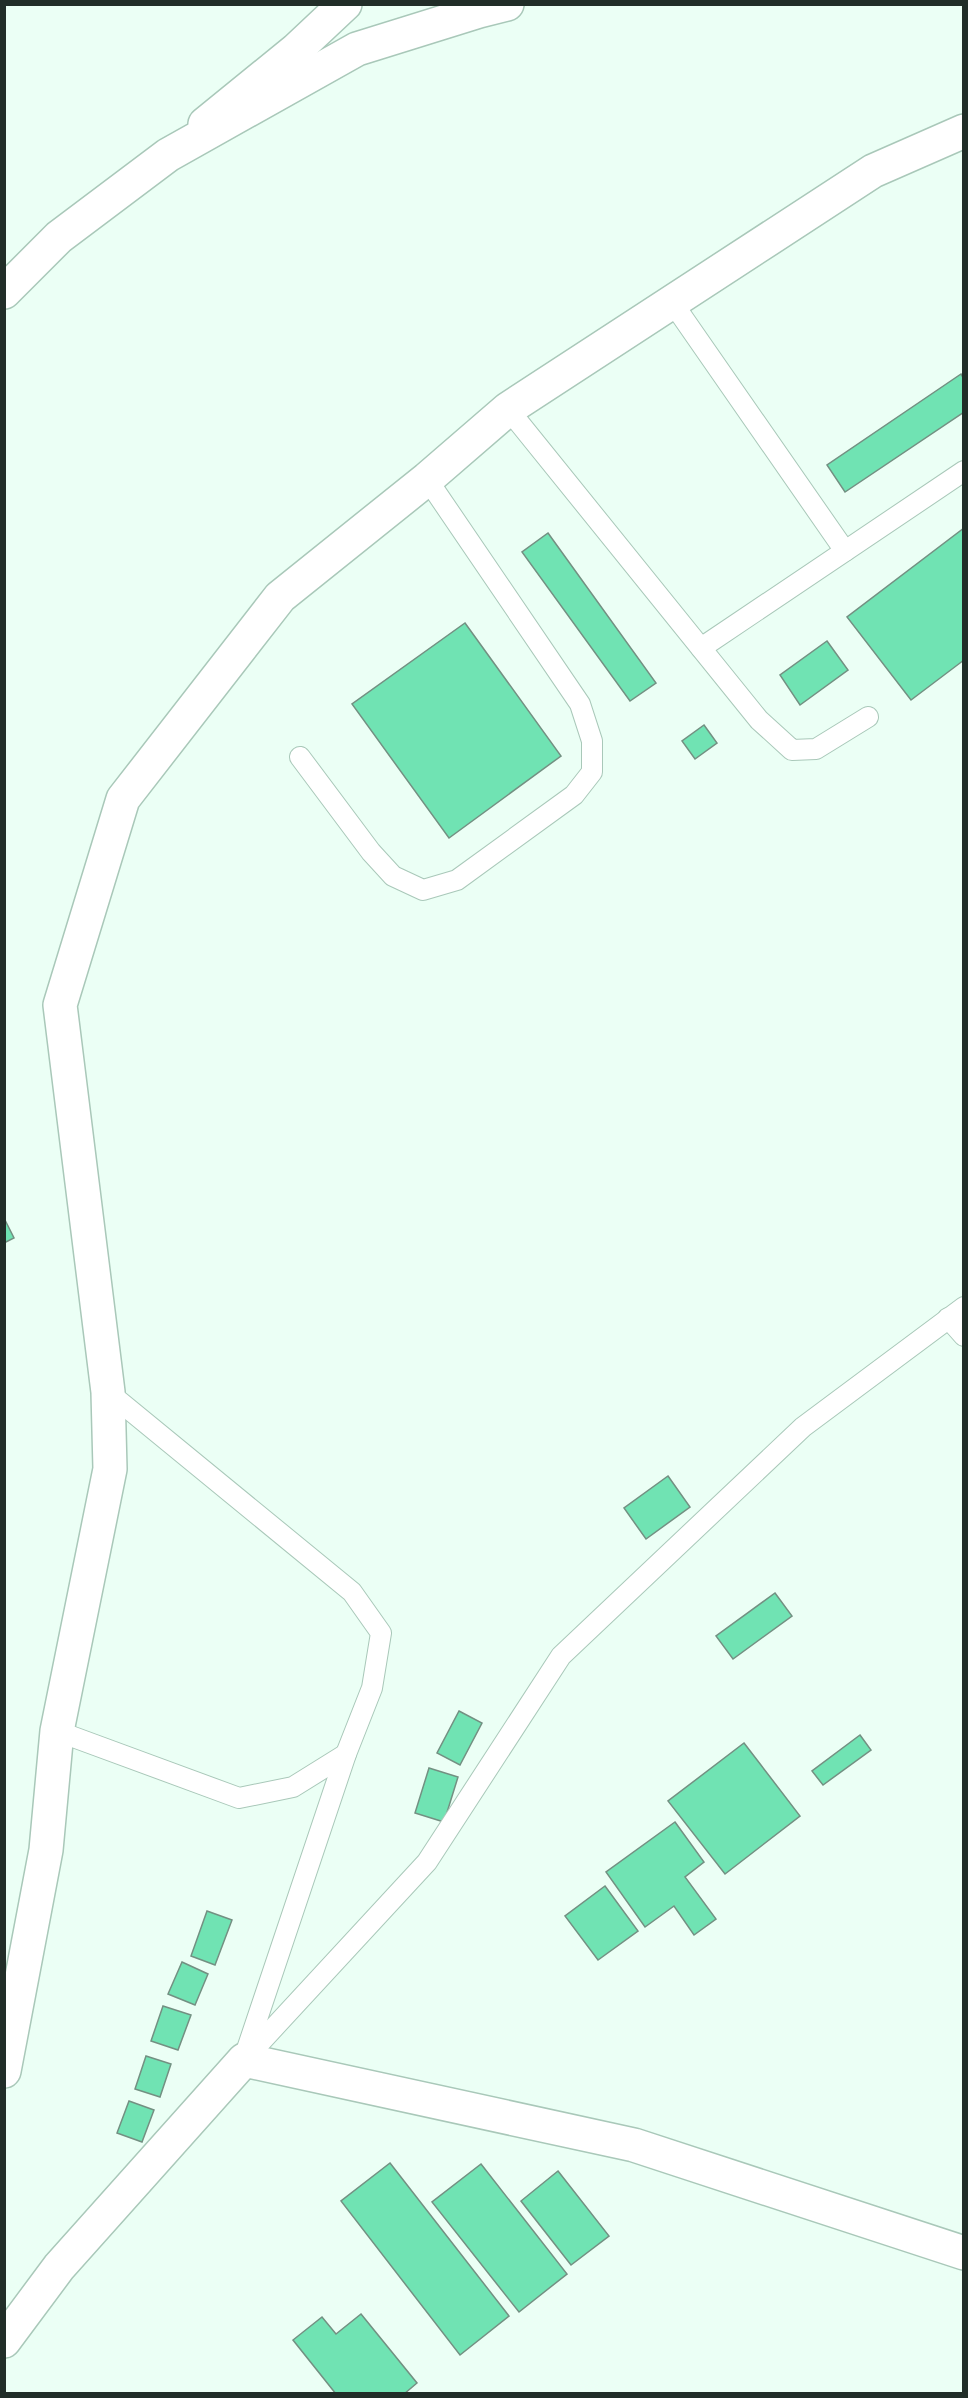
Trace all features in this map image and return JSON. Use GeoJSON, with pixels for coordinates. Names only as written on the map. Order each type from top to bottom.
{"type":"FeatureCollection","features":[{"type":"Feature","properties":{"kind":"street"},"geometry":{"type":"LineString","coordinates":[[4,292],[59,237],[168,155],[296,50],[345,4]]}},
{"type":"Feature","properties":{"kind":"street"},"geometry":{"type":"LineString","coordinates":[[168,155],[357,49],[507,4]]}},
{"type":"Feature","properties":{"kind":"street"},"geometry":{"type":"LineString","coordinates":[[4,2071],[46,1850],[57,1731],[110,1469],[108,1392],[60,1005],[123,799],[280,597],[427,479],[508,409],[873,171],[963,131]]}},
{"type":"Feature","properties":{"kind":"street"},"geometry":{"type":"LineString","coordinates":[[4,2341],[59,2267],[244,2060],[634,2145],[963,2253]]}},
{"type":"Feature","properties":{"kind":"lane"},"geometry":{"type":"LineString","coordinates":[[672,302],[845,551]]}},
{"type":"Feature","properties":{"kind":"lane"},"geometry":{"type":"LineString","coordinates":[[508,409],[759,720],[792,750],[816,749],[868,717]]}},
{"type":"Feature","properties":{"kind":"lane"},"geometry":{"type":"LineString","coordinates":[[701,648],[963,471]]}},
{"type":"Feature","properties":{"kind":"lane"},"geometry":{"type":"LineString","coordinates":[[300,757],[371,852],[393,876],[423,890],[457,880],[574,795],[592,772],[592,741],[580,704],[427,479]]}},
{"type":"Feature","properties":{"kind":"lane"},"geometry":{"type":"LineString","coordinates":[[244,2060],[427,1862],[561,1656],[803,1427],[956,1312],[963,1336]]}},
{"type":"Feature","properties":{"kind":"lane"},"geometry":{"type":"LineString","coordinates":[[108,1392],[352,1592],[381,1633],[372,1688],[346,1754],[244,2060]]}},
{"type":"Feature","properties":{"kind":"lane"},"geometry":{"type":"LineString","coordinates":[[57,1731],[239,1798],[293,1787],[346,1754]]}},
{"type":"Feature","properties":{"kind":"building"},"geometry":{"type":"Polygon","coordinates":[[[961,374],[964,379],[964,412],[845,492],[827,465],[961,374]]]}},
{"type":"Feature","properties":{"kind":"building"},"geometry":{"type":"Polygon","coordinates":[[[964,528],[964,660],[911,700],[847,617],[964,528]]]}},
{"type":"Feature","properties":{"kind":"building"},"geometry":{"type":"Polygon","coordinates":[[[548,533],[656,683],[630,701],[522,552],[548,533]]]}},
{"type":"Feature","properties":{"kind":"building"},"geometry":{"type":"Polygon","coordinates":[[[465,623],[561,756],[449,838],[352,704],[465,623]]]}},
{"type":"Feature","properties":{"kind":"building"},"geometry":{"type":"Polygon","coordinates":[[[827,641],[848,670],[800,705],[780,675],[827,641]]]}},
{"type":"Feature","properties":{"kind":"building"},"geometry":{"type":"Polygon","coordinates":[[[704,725],[717,743],[695,759],[682,741],[704,725]]]}},
{"type":"Feature","properties":{"kind":"building"},"geometry":{"type":"Polygon","coordinates":[[[4,1218],[14,1238],[4,1243],[4,1218]]]}},
{"type":"Feature","properties":{"kind":"building"},"geometry":{"type":"Polygon","coordinates":[[[668,1476],[690,1507],[646,1539],[624,1508],[668,1476]]]}},
{"type":"Feature","properties":{"kind":"building"},"geometry":{"type":"Polygon","coordinates":[[[775,1593],[792,1616],[733,1659],[716,1636],[775,1593]]]}},
{"type":"Feature","properties":{"kind":"building"},"geometry":{"type":"Polygon","coordinates":[[[459,1711],[482,1723],[460,1765],[437,1753],[459,1711]]]}},
{"type":"Feature","properties":{"kind":"building"},"geometry":{"type":"Polygon","coordinates":[[[860,1735],[871,1750],[823,1785],[812,1771],[860,1735]]]}},
{"type":"Feature","properties":{"kind":"building"},"geometry":{"type":"Polygon","coordinates":[[[744,1743],[800,1816],[725,1874],[668,1801],[744,1743]]]}},
{"type":"Feature","properties":{"kind":"building"},"geometry":{"type":"Polygon","coordinates":[[[429,1768],[458,1777],[444,1822],[415,1813],[429,1768]]]}},
{"type":"Feature","properties":{"kind":"building"},"geometry":{"type":"Polygon","coordinates":[[[675,1822],[704,1862],[685,1877],[716,1919],[694,1935],[674,1906],[645,1927],[606,1872],[675,1822]]]}},
{"type":"Feature","properties":{"kind":"building"},"geometry":{"type":"Polygon","coordinates":[[[605,1886],[638,1931],[598,1960],[565,1916],[605,1886]]]}},
{"type":"Feature","properties":{"kind":"building"},"geometry":{"type":"Polygon","coordinates":[[[207,1911],[232,1920],[215,1965],[191,1956],[207,1911]]]}},
{"type":"Feature","properties":{"kind":"building"},"geometry":{"type":"Polygon","coordinates":[[[182,1962],[208,1974],[195,2005],[168,1994],[182,1962]]]}},
{"type":"Feature","properties":{"kind":"building"},"geometry":{"type":"Polygon","coordinates":[[[163,2006],[191,2015],[178,2050],[151,2041],[163,2006]]]}},
{"type":"Feature","properties":{"kind":"building"},"geometry":{"type":"Polygon","coordinates":[[[146,2056],[171,2064],[160,2097],[135,2089],[146,2056]]]}},
{"type":"Feature","properties":{"kind":"building"},"geometry":{"type":"Polygon","coordinates":[[[129,2101],[154,2110],[142,2142],[117,2133],[129,2101]]]}},
{"type":"Feature","properties":{"kind":"building"},"geometry":{"type":"Polygon","coordinates":[[[390,2163],[509,2316],[460,2355],[341,2201],[390,2163]]]}},
{"type":"Feature","properties":{"kind":"building"},"geometry":{"type":"Polygon","coordinates":[[[481,2164],[567,2274],[519,2312],[432,2202],[481,2164]]]}},
{"type":"Feature","properties":{"kind":"building"},"geometry":{"type":"Polygon","coordinates":[[[558,2171],[609,2236],[571,2265],[521,2201],[558,2171]]]}},
{"type":"Feature","properties":{"kind":"building"},"geometry":{"type":"Polygon","coordinates":[[[361,2314],[417,2383],[404,2394],[336,2394],[293,2340],[322,2317],[336,2334],[361,2314]]]}}]}
